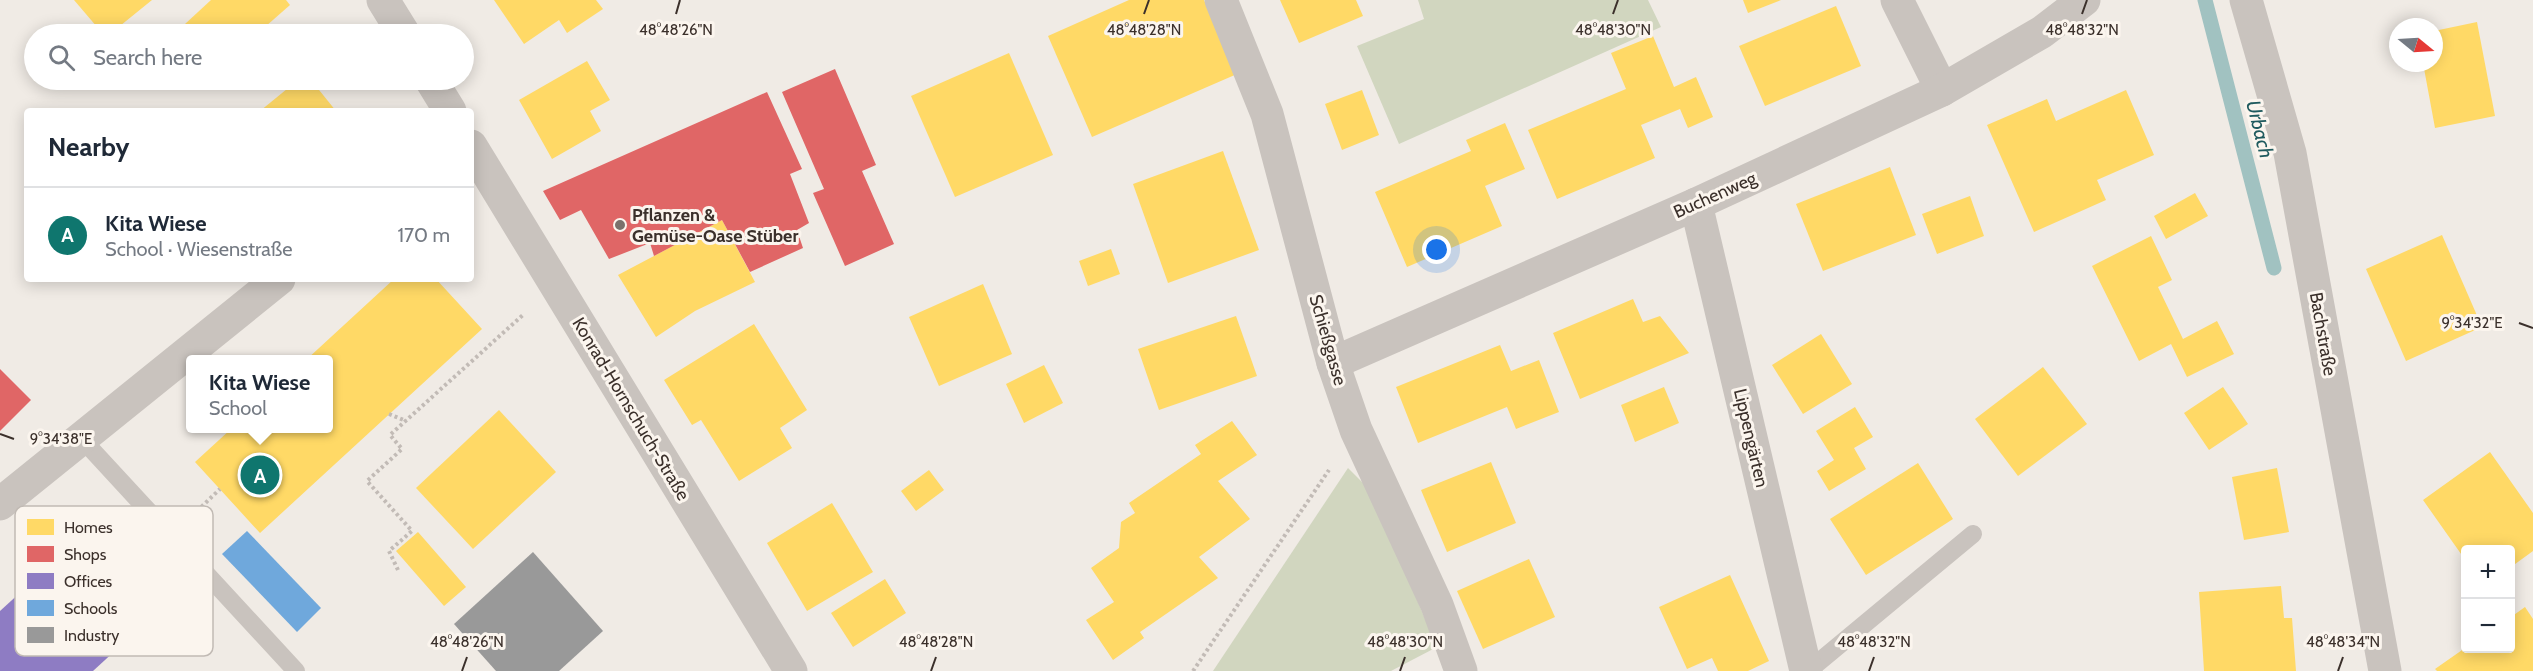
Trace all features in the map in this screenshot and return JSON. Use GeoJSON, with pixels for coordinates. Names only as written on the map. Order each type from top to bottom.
{"type":"FeatureCollection","features":[{"type":"Feature","properties":{"kind":"street"},"geometry":{"type":"LineString","coordinates":[[383,0],[398,24]]}},
{"type":"Feature","properties":{"kind":"street","name":"Schießgasse"},"geometry":{"type":"LineString","coordinates":[[1221,0],[1267,114],[1333,363],[1356,429],[1437,605],[1461,671]]}},
{"type":"Feature","properties":{"kind":"street"},"geometry":{"type":"LineString","coordinates":[[1897,0],[1942,90]]}},
{"type":"Feature","properties":{"kind":"street","name":"Buchenweg"},"geometry":{"type":"LineString","coordinates":[[1333,363],[1696,204],[1942,90],[2042,32],[2084,0]]}},
{"type":"Feature","properties":{"kind":"street","name":"Bachstraße"},"geometry":{"type":"LineString","coordinates":[[2246,0],[2290,153],[2385,671]]}},
{"type":"Feature","properties":{"kind":"street"},"geometry":{"type":"LineString","coordinates":[[437,90],[448,108]]}},
{"type":"Feature","properties":{"kind":"street","name":"Konrad-Hornschuch-Straße"},"geometry":{"type":"LineString","coordinates":[[474,151],[791,671]]}},
{"type":"Feature","properties":{"kind":"street","name":"Lippengärten"},"geometry":{"type":"LineString","coordinates":[[1696,204],[1807,671]]}},
{"type":"Feature","properties":{"kind":"street"},"geometry":{"type":"LineString","coordinates":[[0,504],[275,282]]}},
{"type":"Feature","properties":{"kind":"lane"},"geometry":{"type":"LineString","coordinates":[[81,438],[144,506]]}},
{"type":"Feature","properties":{"kind":"lane"},"geometry":{"type":"LineString","coordinates":[[1807,671],[1973,534]]}},
{"type":"Feature","properties":{"kind":"lane"},"geometry":{"type":"LineString","coordinates":[[213,581],[296,671]]}},
{"type":"Feature","properties":{"kind":"path"},"geometry":{"type":"LineString","coordinates":[[398,570],[389,552],[412,531],[367,481],[402,449],[390,435],[556,286]]}},
{"type":"Feature","properties":{"kind":"path"},"geometry":{"type":"LineString","coordinates":[[389,414],[406,421]]}},
{"type":"Feature","properties":{"kind":"path"},"geometry":{"type":"LineString","coordinates":[[1193,671],[1356,429]]}},
{"type":"Feature","properties":{"kind":"green space"},"geometry":{"type":"Polygon","coordinates":[[[1418,0],[1648,0],[1661,27],[1399,144],[1357,46],[1424,19],[1418,0]]]}},
{"type":"Feature","properties":{"kind":"green space"},"geometry":{"type":"Polygon","coordinates":[[[1348,468],[1371,491],[1437,647],[1391,671],[1213,671],[1348,468]]]}},
{"type":"Feature","properties":{"kind":"building: Homes"},"geometry":{"type":"Polygon","coordinates":[[[74,0],[152,0],[122,24],[94,24],[74,0]]]}},
{"type":"Feature","properties":{"kind":"building: Homes"},"geometry":{"type":"Polygon","coordinates":[[[211,0],[286,0],[290,5],[268,24],[185,24],[211,0]]]}},
{"type":"Feature","properties":{"kind":"building: Homes"},"geometry":{"type":"Polygon","coordinates":[[[494,0],[596,0],[603,9],[567,33],[559,20],[524,44],[494,0]]]}},
{"type":"Feature","properties":{"kind":"building: Homes"},"geometry":{"type":"Polygon","coordinates":[[[1129,0],[1204,0],[1237,74],[1092,137],[1048,36],[1129,0]]]}},
{"type":"Feature","properties":{"kind":"building: Homes"},"geometry":{"type":"Polygon","coordinates":[[[1280,0],[1356,0],[1363,16],[1299,43],[1280,0]]]}},
{"type":"Feature","properties":{"kind":"building: Homes"},"geometry":{"type":"Polygon","coordinates":[[[1743,0],[1781,0],[1748,13],[1743,0]]]}},
{"type":"Feature","properties":{"kind":"building: Homes"},"geometry":{"type":"Polygon","coordinates":[[[1836,6],[1861,66],[1765,106],[1739,46],[1836,6]]]}},
{"type":"Feature","properties":{"kind":"building: Homes"},"geometry":{"type":"Polygon","coordinates":[[[2477,22],[2495,116],[2435,128],[2425,72],[2443,72],[2443,29],[2477,22]]]}},
{"type":"Feature","properties":{"kind":"building: Homes"},"geometry":{"type":"Polygon","coordinates":[[[1653,36],[1674,87],[1696,77],[1713,117],[1688,128],[1680,109],[1641,125],[1655,158],[1557,199],[1528,130],[1626,89],[1611,53],[1653,36]]]}},
{"type":"Feature","properties":{"kind":"building: Homes"},"geometry":{"type":"Polygon","coordinates":[[[1009,53],[1053,155],[955,197],[911,96],[1009,53]]]}},
{"type":"Feature","properties":{"kind":"building: Homes"},"geometry":{"type":"Polygon","coordinates":[[[587,61],[610,100],[590,111],[601,131],[552,159],[519,100],[587,61]]]}},
{"type":"Feature","properties":{"kind":"building: Homes"},"geometry":{"type":"Polygon","coordinates":[[[286,90],[319,90],[334,108],[264,108],[286,90]]]}},
{"type":"Feature","properties":{"kind":"building: Homes"},"geometry":{"type":"Polygon","coordinates":[[[1362,90],[1379,135],[1342,150],[1325,104],[1362,90]]]}},
{"type":"Feature","properties":{"kind":"building: Homes"},"geometry":{"type":"Polygon","coordinates":[[[2126,90],[2154,155],[2097,180],[2106,200],[2034,232],[1987,125],[2047,99],[2056,121],[2126,90]]]}},
{"type":"Feature","properties":{"kind":"building: Homes"},"geometry":{"type":"Polygon","coordinates":[[[1505,123],[1525,169],[1485,186],[1502,226],[1407,267],[1375,192],[1471,151],[1466,140],[1505,123]]]}},
{"type":"Feature","properties":{"kind":"building: Homes"},"geometry":{"type":"Polygon","coordinates":[[[1223,151],[1259,250],[1168,283],[1133,184],[1223,151]]]}},
{"type":"Feature","properties":{"kind":"building: Homes"},"geometry":{"type":"Polygon","coordinates":[[[1890,167],[1916,235],[1823,271],[1796,204],[1890,167]]]}},
{"type":"Feature","properties":{"kind":"building: Homes"},"geometry":{"type":"Polygon","coordinates":[[[2195,193],[2208,216],[2166,239],[2154,216],[2195,193]]]}},
{"type":"Feature","properties":{"kind":"building: Homes"},"geometry":{"type":"Polygon","coordinates":[[[1970,196],[1984,236],[1937,254],[1922,214],[1970,196]]]}},
{"type":"Feature","properties":{"kind":"building: Homes"},"geometry":{"type":"Polygon","coordinates":[[[722,220],[755,282],[695,311],[656,337],[618,275],[722,220]]]}},
{"type":"Feature","properties":{"kind":"building: Homes"},"geometry":{"type":"Polygon","coordinates":[[[2442,235],[2482,327],[2406,361],[2366,269],[2442,235]]]}},
{"type":"Feature","properties":{"kind":"building: Homes"},"geometry":{"type":"Polygon","coordinates":[[[2151,236],[2172,280],[2158,287],[2183,339],[2217,321],[2234,354],[2187,377],[2171,344],[2139,361],[2092,266],[2151,236]]]}},
{"type":"Feature","properties":{"kind":"building: Homes"},"geometry":{"type":"Polygon","coordinates":[[[1111,249],[1120,274],[1088,286],[1079,261],[1111,249]]]}},
{"type":"Feature","properties":{"kind":"building: Homes"},"geometry":{"type":"Polygon","coordinates":[[[391,282],[439,282],[482,329],[260,533],[195,462],[227,433],[333,433],[333,355],[311,355],[391,282]]]}},
{"type":"Feature","properties":{"kind":"building: Homes"},"geometry":{"type":"Polygon","coordinates":[[[983,284],[1012,354],[939,386],[909,317],[983,284]]]}},
{"type":"Feature","properties":{"kind":"building: Homes"},"geometry":{"type":"Polygon","coordinates":[[[1633,299],[1643,322],[1660,316],[1689,353],[1580,399],[1553,333],[1633,299]]]}},
{"type":"Feature","properties":{"kind":"building: Homes"},"geometry":{"type":"Polygon","coordinates":[[[1236,316],[1257,376],[1159,410],[1138,349],[1236,316]]]}},
{"type":"Feature","properties":{"kind":"building: Homes"},"geometry":{"type":"Polygon","coordinates":[[[754,324],[807,410],[780,428],[792,448],[739,481],[701,420],[692,425],[664,380],[754,324]]]}},
{"type":"Feature","properties":{"kind":"building: Homes"},"geometry":{"type":"Polygon","coordinates":[[[1821,334],[1852,384],[1803,414],[1772,365],[1821,334]]]}},
{"type":"Feature","properties":{"kind":"building: Homes"},"geometry":{"type":"Polygon","coordinates":[[[1500,345],[1511,371],[1539,360],[1559,412],[1516,429],[1507,407],[1418,443],[1396,387],[1500,345]]]}},
{"type":"Feature","properties":{"kind":"building: Homes"},"geometry":{"type":"Polygon","coordinates":[[[1044,365],[1063,403],[1024,423],[1006,384],[1044,365]]]}},
{"type":"Feature","properties":{"kind":"building: Homes"},"geometry":{"type":"Polygon","coordinates":[[[2043,367],[2087,424],[2018,476],[1975,419],[2043,367]]]}},
{"type":"Feature","properties":{"kind":"building: Homes"},"geometry":{"type":"Polygon","coordinates":[[[1664,387],[1679,423],[1635,442],[1621,405],[1664,387]]]}},
{"type":"Feature","properties":{"kind":"building: Homes"},"geometry":{"type":"Polygon","coordinates":[[[2223,387],[2248,424],[2209,450],[2184,413],[2223,387]]]}},
{"type":"Feature","properties":{"kind":"building: Homes"},"geometry":{"type":"Polygon","coordinates":[[[1855,407],[1873,437],[1854,448],[1866,469],[1829,491],[1817,471],[1834,460],[1816,431],[1855,407]]]}},
{"type":"Feature","properties":{"kind":"building: Homes"},"geometry":{"type":"Polygon","coordinates":[[[499,410],[556,472],[473,549],[416,488],[499,410]]]}},
{"type":"Feature","properties":{"kind":"building: Homes"},"geometry":{"type":"Polygon","coordinates":[[[1232,421],[1257,455],[1218,481],[1250,519],[1199,557],[1218,578],[1140,632],[1144,638],[1113,660],[1086,620],[1114,602],[1091,568],[1119,548],[1121,522],[1135,513],[1129,503],[1201,454],[1195,445],[1232,421]]]}},
{"type":"Feature","properties":{"kind":"building: Homes"},"geometry":{"type":"Polygon","coordinates":[[[2490,452],[2533,513],[2533,551],[2515,564],[2515,545],[2461,545],[2461,554],[2423,500],[2490,452]]]}},
{"type":"Feature","properties":{"kind":"building: Homes"},"geometry":{"type":"Polygon","coordinates":[[[1491,462],[1516,523],[1447,552],[1421,490],[1491,462]]]}},
{"type":"Feature","properties":{"kind":"building: Homes"},"geometry":{"type":"Polygon","coordinates":[[[1918,463],[1953,519],[1866,575],[1830,519],[1918,463]]]}},
{"type":"Feature","properties":{"kind":"building: Homes"},"geometry":{"type":"Polygon","coordinates":[[[2277,468],[2289,532],[2244,540],[2232,477],[2277,468]]]}},
{"type":"Feature","properties":{"kind":"building: Homes"},"geometry":{"type":"Polygon","coordinates":[[[929,470],[944,490],[916,511],[901,491],[929,470]]]}},
{"type":"Feature","properties":{"kind":"building: Homes"},"geometry":{"type":"Polygon","coordinates":[[[832,503],[873,572],[807,611],[767,543],[832,503]]]}},
{"type":"Feature","properties":{"kind":"building: Homes"},"geometry":{"type":"Polygon","coordinates":[[[418,532],[466,587],[444,606],[396,551],[418,532]]]}},
{"type":"Feature","properties":{"kind":"building: Homes"},"geometry":{"type":"Polygon","coordinates":[[[1529,559],[1555,617],[1483,649],[1457,591],[1529,559]]]}},
{"type":"Feature","properties":{"kind":"building: Homes"},"geometry":{"type":"Polygon","coordinates":[[[1730,575],[1769,661],[1748,671],[1718,671],[1712,658],[1687,669],[1659,607],[1730,575]]]}},
{"type":"Feature","properties":{"kind":"building: Homes"},"geometry":{"type":"Polygon","coordinates":[[[885,579],[906,613],[853,647],[831,613],[885,579]]]}},
{"type":"Feature","properties":{"kind":"building: Homes"},"geometry":{"type":"Polygon","coordinates":[[[2281,586],[2284,618],[2292,618],[2296,671],[2204,671],[2199,592],[2281,586]]]}},
{"type":"Feature","properties":{"kind":"building: Homes"},"geometry":{"type":"Polygon","coordinates":[[[2525,607],[2533,619],[2533,671],[2437,671],[2435,669],[2461,651],[2461,653],[2515,653],[2515,614],[2525,607]]]}},
{"type":"Feature","properties":{"kind":"building: Shops"},"geometry":{"type":"Polygon","coordinates":[[[835,69],[876,165],[862,171],[894,244],[845,266],[813,193],[824,189],[782,92],[835,69]]]}},
{"type":"Feature","properties":{"kind":"building: Shops"},"geometry":{"type":"Polygon","coordinates":[[[767,92],[802,169],[790,174],[809,223],[797,230],[803,248],[750,272],[722,220],[654,256],[650,243],[609,259],[581,210],[560,220],[543,191],[767,92]]]}},
{"type":"Feature","properties":{"kind":"building: Shops"},"geometry":{"type":"Polygon","coordinates":[[[0,369],[31,400],[0,431],[0,369]]]}},
{"type":"Feature","properties":{"kind":"building: Offices"},"geometry":{"type":"Polygon","coordinates":[[[15,597],[15,656],[109,656],[93,671],[0,671],[0,611],[15,597]]]}},
{"type":"Feature","properties":{"kind":"building: Schools"},"geometry":{"type":"Polygon","coordinates":[[[247,531],[321,608],[297,632],[222,554],[247,531]]]}},
{"type":"Feature","properties":{"kind":"building: Industry"},"geometry":{"type":"Polygon","coordinates":[[[533,552],[603,631],[559,671],[496,671],[454,624],[533,552]]]}},
{"type":"Feature","properties":{"kind":"waterway","name":"Urbach"},"geometry":{"type":"LineString","coordinates":[[2205,0],[2274,268]]}},
{"type":"Feature","properties":{"kind":"place","name":"Pflanzen & Gemüse-Oase Stüber"},"geometry":{"type":"Point","coordinates":[620,225]}},
{"type":"Feature","properties":{"kind":"place","name":"Kita Wiese"},"geometry":{"type":"Point","coordinates":[260,475]}}]}
